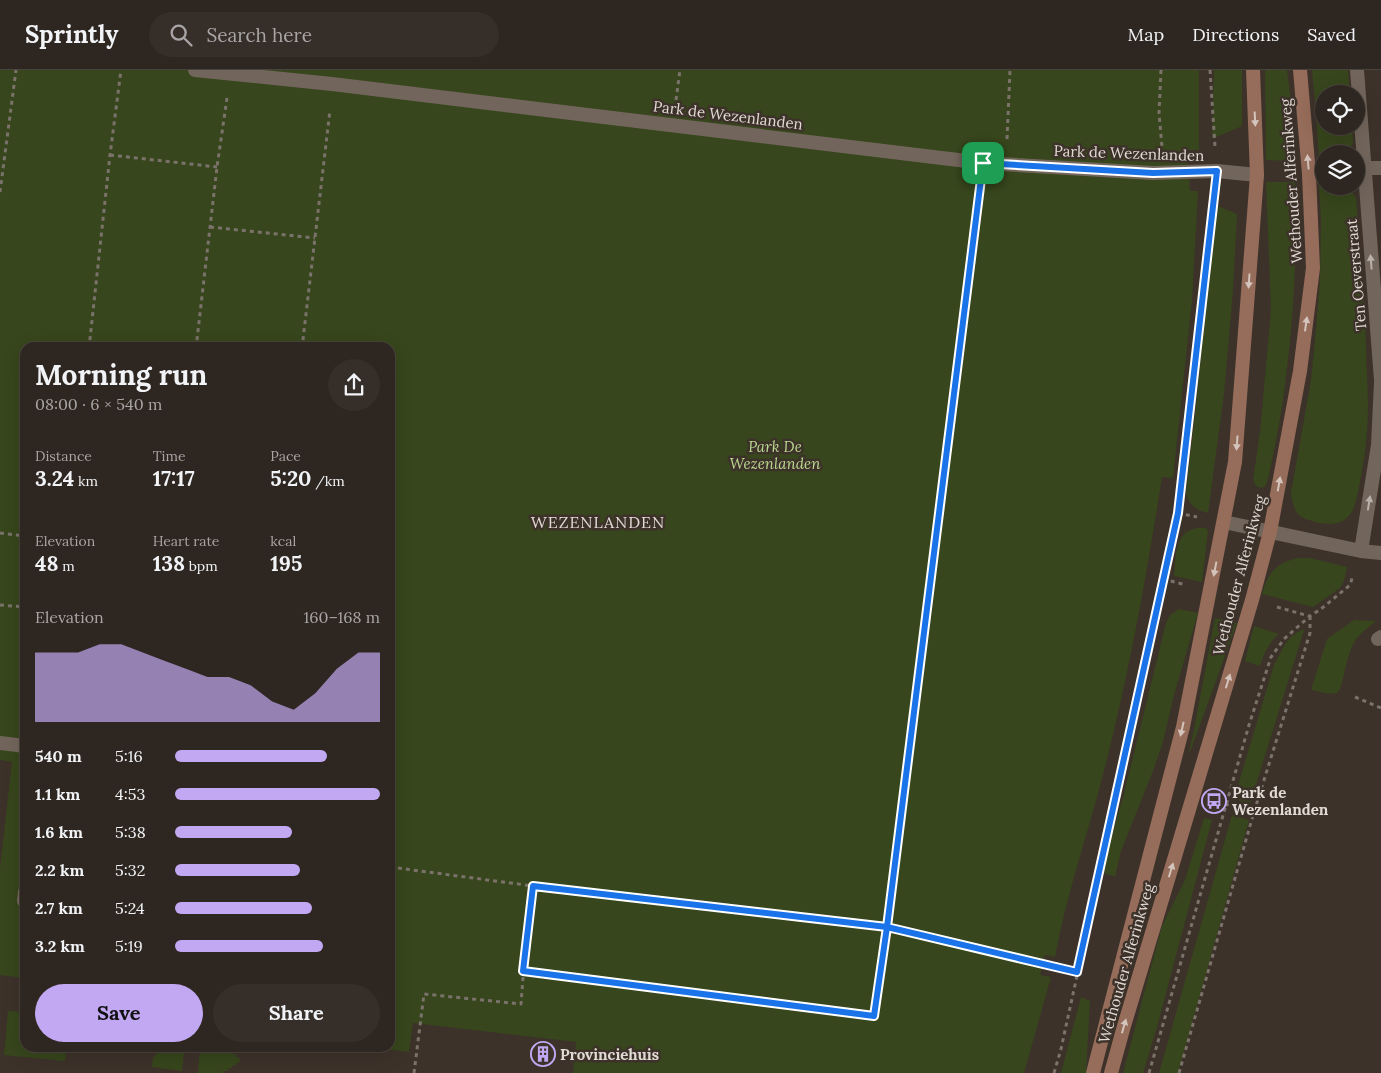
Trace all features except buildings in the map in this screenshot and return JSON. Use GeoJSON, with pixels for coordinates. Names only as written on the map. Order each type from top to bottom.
{"type":"FeatureCollection","features":[{"type":"Feature","properties":{"kind":"main road","name":"Wethouder Alferinkweg"},"geometry":{"type":"LineString","coordinates":[[1093,1073],[1183,727],[1235,462],[1258,175],[1253,70]]}},
{"type":"Feature","properties":{"kind":"main road","name":"Wethouder Alferinkweg"},"geometry":{"type":"LineString","coordinates":[[1111,1073],[1252,600],[1270,532],[1300,371],[1313,268],[1309,174],[1300,70]]}},
{"type":"Feature","properties":{"kind":"street","name":"Park de Wezenlanden"},"geometry":{"type":"LineString","coordinates":[[196,70],[332,84],[983,163],[1153,173],[1217,171],[1258,175]]}},
{"type":"Feature","properties":{"kind":"street","name":"Ten Oeverstraat"},"geometry":{"type":"LineString","coordinates":[[1357,70],[1362,145]]}},
{"type":"Feature","properties":{"kind":"street"},"geometry":{"type":"LineString","coordinates":[[1365,168],[1381,168]]}},
{"type":"Feature","properties":{"kind":"street","name":"Ten Oeverstraat"},"geometry":{"type":"LineString","coordinates":[[1361,551],[1378,445],[1381,381],[1365,181]]}},
{"type":"Feature","properties":{"kind":"street"},"geometry":{"type":"LineString","coordinates":[[1224,522],[1361,551],[1381,553]]}},
{"type":"Feature","properties":{"kind":"street"},"geometry":{"type":"LineString","coordinates":[[0,743],[20,745]]}},
{"type":"Feature","properties":{"kind":"path"},"geometry":{"type":"LineString","coordinates":[[0,192],[16,70]]}},
{"type":"Feature","properties":{"kind":"path"},"geometry":{"type":"LineString","coordinates":[[90,342],[110,154],[122,70]]}},
{"type":"Feature","properties":{"kind":"path"},"geometry":{"type":"LineString","coordinates":[[1006,165],[1010,70]]}},
{"type":"Feature","properties":{"kind":"path"},"geometry":{"type":"LineString","coordinates":[[1161,70],[1159,113],[1164,173]]}},
{"type":"Feature","properties":{"kind":"path"},"geometry":{"type":"LineString","coordinates":[[1054,1073],[1061,1049],[1178,513],[1217,171],[1210,70]]}},
{"type":"Feature","properties":{"kind":"path"},"geometry":{"type":"LineString","coordinates":[[197,342],[217,167],[231,74]]}},
{"type":"Feature","properties":{"kind":"path"},"geometry":{"type":"LineString","coordinates":[[303,342],[332,84]]}},
{"type":"Feature","properties":{"kind":"path"},"geometry":{"type":"LineString","coordinates":[[110,154],[217,167]]}},
{"type":"Feature","properties":{"kind":"path"},"geometry":{"type":"LineString","coordinates":[[523,971],[874,1016],[887,927],[983,163]]}},
{"type":"Feature","properties":{"kind":"path"},"geometry":{"type":"LineString","coordinates":[[210,227],[315,238]]}},
{"type":"Feature","properties":{"kind":"path"},"geometry":{"type":"LineString","coordinates":[[0,533],[20,535]]}},
{"type":"Feature","properties":{"kind":"path"},"geometry":{"type":"LineString","coordinates":[[1149,1073],[1249,726],[1271,657],[1284,638],[1350,585],[1361,551]]}},
{"type":"Feature","properties":{"kind":"path"},"geometry":{"type":"LineString","coordinates":[[0,605],[20,607]]}},
{"type":"Feature","properties":{"kind":"path"},"geometry":{"type":"LineString","coordinates":[[1179,1073],[1254,812],[1310,633],[1310,616]]}},
{"type":"Feature","properties":{"kind":"path"},"geometry":{"type":"LineString","coordinates":[[1355,697],[1381,708]]}},
{"type":"Feature","properties":{"kind":"path"},"geometry":{"type":"LineString","coordinates":[[1214,800],[1254,812]]}},
{"type":"Feature","properties":{"kind":"path"},"geometry":{"type":"LineString","coordinates":[[395,868],[533,886],[887,927],[1077,972]]}},
{"type":"Feature","properties":{"kind":"path"},"geometry":{"type":"LineString","coordinates":[[414,1073],[424,994],[521,1004],[533,886]]}},
{"type":"Feature","properties":{"kind":"green space","name":"Park De Wezenlanden"},"geometry":{"type":"Polygon","coordinates":[[[0,70],[1199,70],[1199,150],[1187,150],[1190,191],[1198,191],[1192,300],[1173,478],[1162,477],[1137,621],[1115,728],[1072,884],[1055,957],[1045,955],[1040,975],[1051,977],[1024,1073],[573,1073],[576,1042],[413,1023],[409,1052],[395,1050],[395,342],[20,342],[20,977],[0,975],[0,868],[12,762],[0,760],[0,70]]]}},
{"type":"Feature","properties":{"kind":"green space"},"geometry":{"type":"Polygon","coordinates":[[[1214,70],[1242,70],[1242,126],[1212,139],[1214,70]]]}},
{"type":"Feature","properties":{"kind":"green space"},"geometry":{"type":"Polygon","coordinates":[[[1265,70],[1287,70],[1294,161],[1266,160],[1265,70]]]}},
{"type":"Feature","properties":{"kind":"green space"},"geometry":{"type":"Polygon","coordinates":[[[1312,70],[1348,70],[1349,85],[1315,85],[1315,102],[1312,70]]]}},
{"type":"Feature","properties":{"kind":"green space"},"geometry":{"type":"Polygon","coordinates":[[[1317,135],[1353,135],[1352,145],[1318,145],[1317,135]]]}},
{"type":"Feature","properties":{"kind":"green space"},"geometry":{"type":"Polygon","coordinates":[[[1266,182],[1295,182],[1296,237],[1290,346],[1283,400],[1267,483],[1261,488],[1256,486],[1253,480],[1260,432],[1271,310],[1266,182]]]}},
{"type":"Feature","properties":{"kind":"green space"},"geometry":{"type":"Polygon","coordinates":[[[1319,195],[1354,195],[1356,197],[1368,398],[1363,466],[1354,508],[1346,519],[1329,524],[1315,522],[1300,516],[1294,507],[1291,493],[1311,380],[1320,280],[1319,195]]]}},
{"type":"Feature","properties":{"kind":"green space"},"geometry":{"type":"Polygon","coordinates":[[[1211,203],[1237,214],[1233,291],[1224,394],[1208,513],[1199,510],[1190,503],[1186,490],[1202,346],[1208,275],[1211,203]]]}},
{"type":"Feature","properties":{"kind":"green space"},"geometry":{"type":"Polygon","coordinates":[[[1206,528],[1208,531],[1202,582],[1174,576],[1176,553],[1180,539],[1190,530],[1206,528]]]}},
{"type":"Feature","properties":{"kind":"green space"},"geometry":{"type":"Polygon","coordinates":[[[1299,558],[1310,558],[1347,567],[1344,581],[1340,588],[1313,607],[1262,594],[1267,580],[1274,569],[1285,562],[1299,558]]]}},
{"type":"Feature","properties":{"kind":"green space"},"geometry":{"type":"Polygon","coordinates":[[[1179,609],[1198,613],[1174,695],[1163,742],[1121,851],[1115,877],[1101,872],[1123,798],[1166,623],[1170,615],[1179,609]]]}},
{"type":"Feature","properties":{"kind":"green space"},"geometry":{"type":"Polygon","coordinates":[[[1215,618],[1237,623],[1190,752],[1189,751],[1215,618]]]}},
{"type":"Feature","properties":{"kind":"green space"},"geometry":{"type":"Polygon","coordinates":[[[1354,620],[1376,621],[1354,642],[1340,689],[1337,693],[1330,694],[1311,690],[1327,639],[1354,620]]]}},
{"type":"Feature","properties":{"kind":"green space"},"geometry":{"type":"Polygon","coordinates":[[[1254,626],[1279,634],[1267,648],[1260,666],[1245,661],[1254,626]]]}},
{"type":"Feature","properties":{"kind":"green space"},"geometry":{"type":"Polygon","coordinates":[[[1303,629],[1250,804],[1234,799],[1274,665],[1285,644],[1292,636],[1303,629]]]}},
{"type":"Feature","properties":{"kind":"green space"},"geometry":{"type":"Polygon","coordinates":[[[1232,815],[1249,820],[1178,1073],[1159,1073],[1232,815]]]}},
{"type":"Feature","properties":{"kind":"green space"},"geometry":{"type":"Polygon","coordinates":[[[1204,818],[1212,820],[1143,1073],[1123,1073],[1162,926],[1185,880],[1204,818]]]}},
{"type":"Feature","properties":{"kind":"green space"},"geometry":{"type":"Polygon","coordinates":[[[1081,997],[1090,1001],[1086,1072],[1061,1073],[1081,997]]]}},
{"type":"Feature","properties":{"kind":"green space"},"geometry":{"type":"Polygon","coordinates":[[[8,1011],[20,1012],[20,1052],[66,1052],[65,1061],[4,1055],[8,1011]]]}},
{"type":"Feature","properties":{"kind":"green space"},"geometry":{"type":"Polygon","coordinates":[[[158,1052],[184,1052],[182,1071],[152,1067],[153,1058],[158,1052]]]}},
{"type":"Feature","properties":{"kind":"green space"},"geometry":{"type":"Polygon","coordinates":[[[200,1052],[232,1052],[232,1054],[236,1054],[236,1057],[240,1058],[239,1063],[233,1065],[228,1071],[223,1071],[223,1073],[198,1073],[200,1052]]]}},
{"type":"Feature","properties":{"kind":"place","name":"Park de Wezenlanden"},"geometry":{"type":"Point","coordinates":[1214,801]}},
{"type":"Feature","properties":{"kind":"place","name":"Provinciehuis"},"geometry":{"type":"Point","coordinates":[543,1054]}},
{"type":"Feature","properties":{"kind":"district","name":"WEZENLANDEN"},"geometry":{"type":"Point","coordinates":[598,522]}},
{"type":"Feature","properties":{"kind":"route"},"geometry":{"type":"LineString","coordinates":[[983,163],[887,927],[874,1016],[523,971],[533,886],[887,927],[1077,972],[1178,513],[1217,171],[1153,173],[983,163]]}}]}
